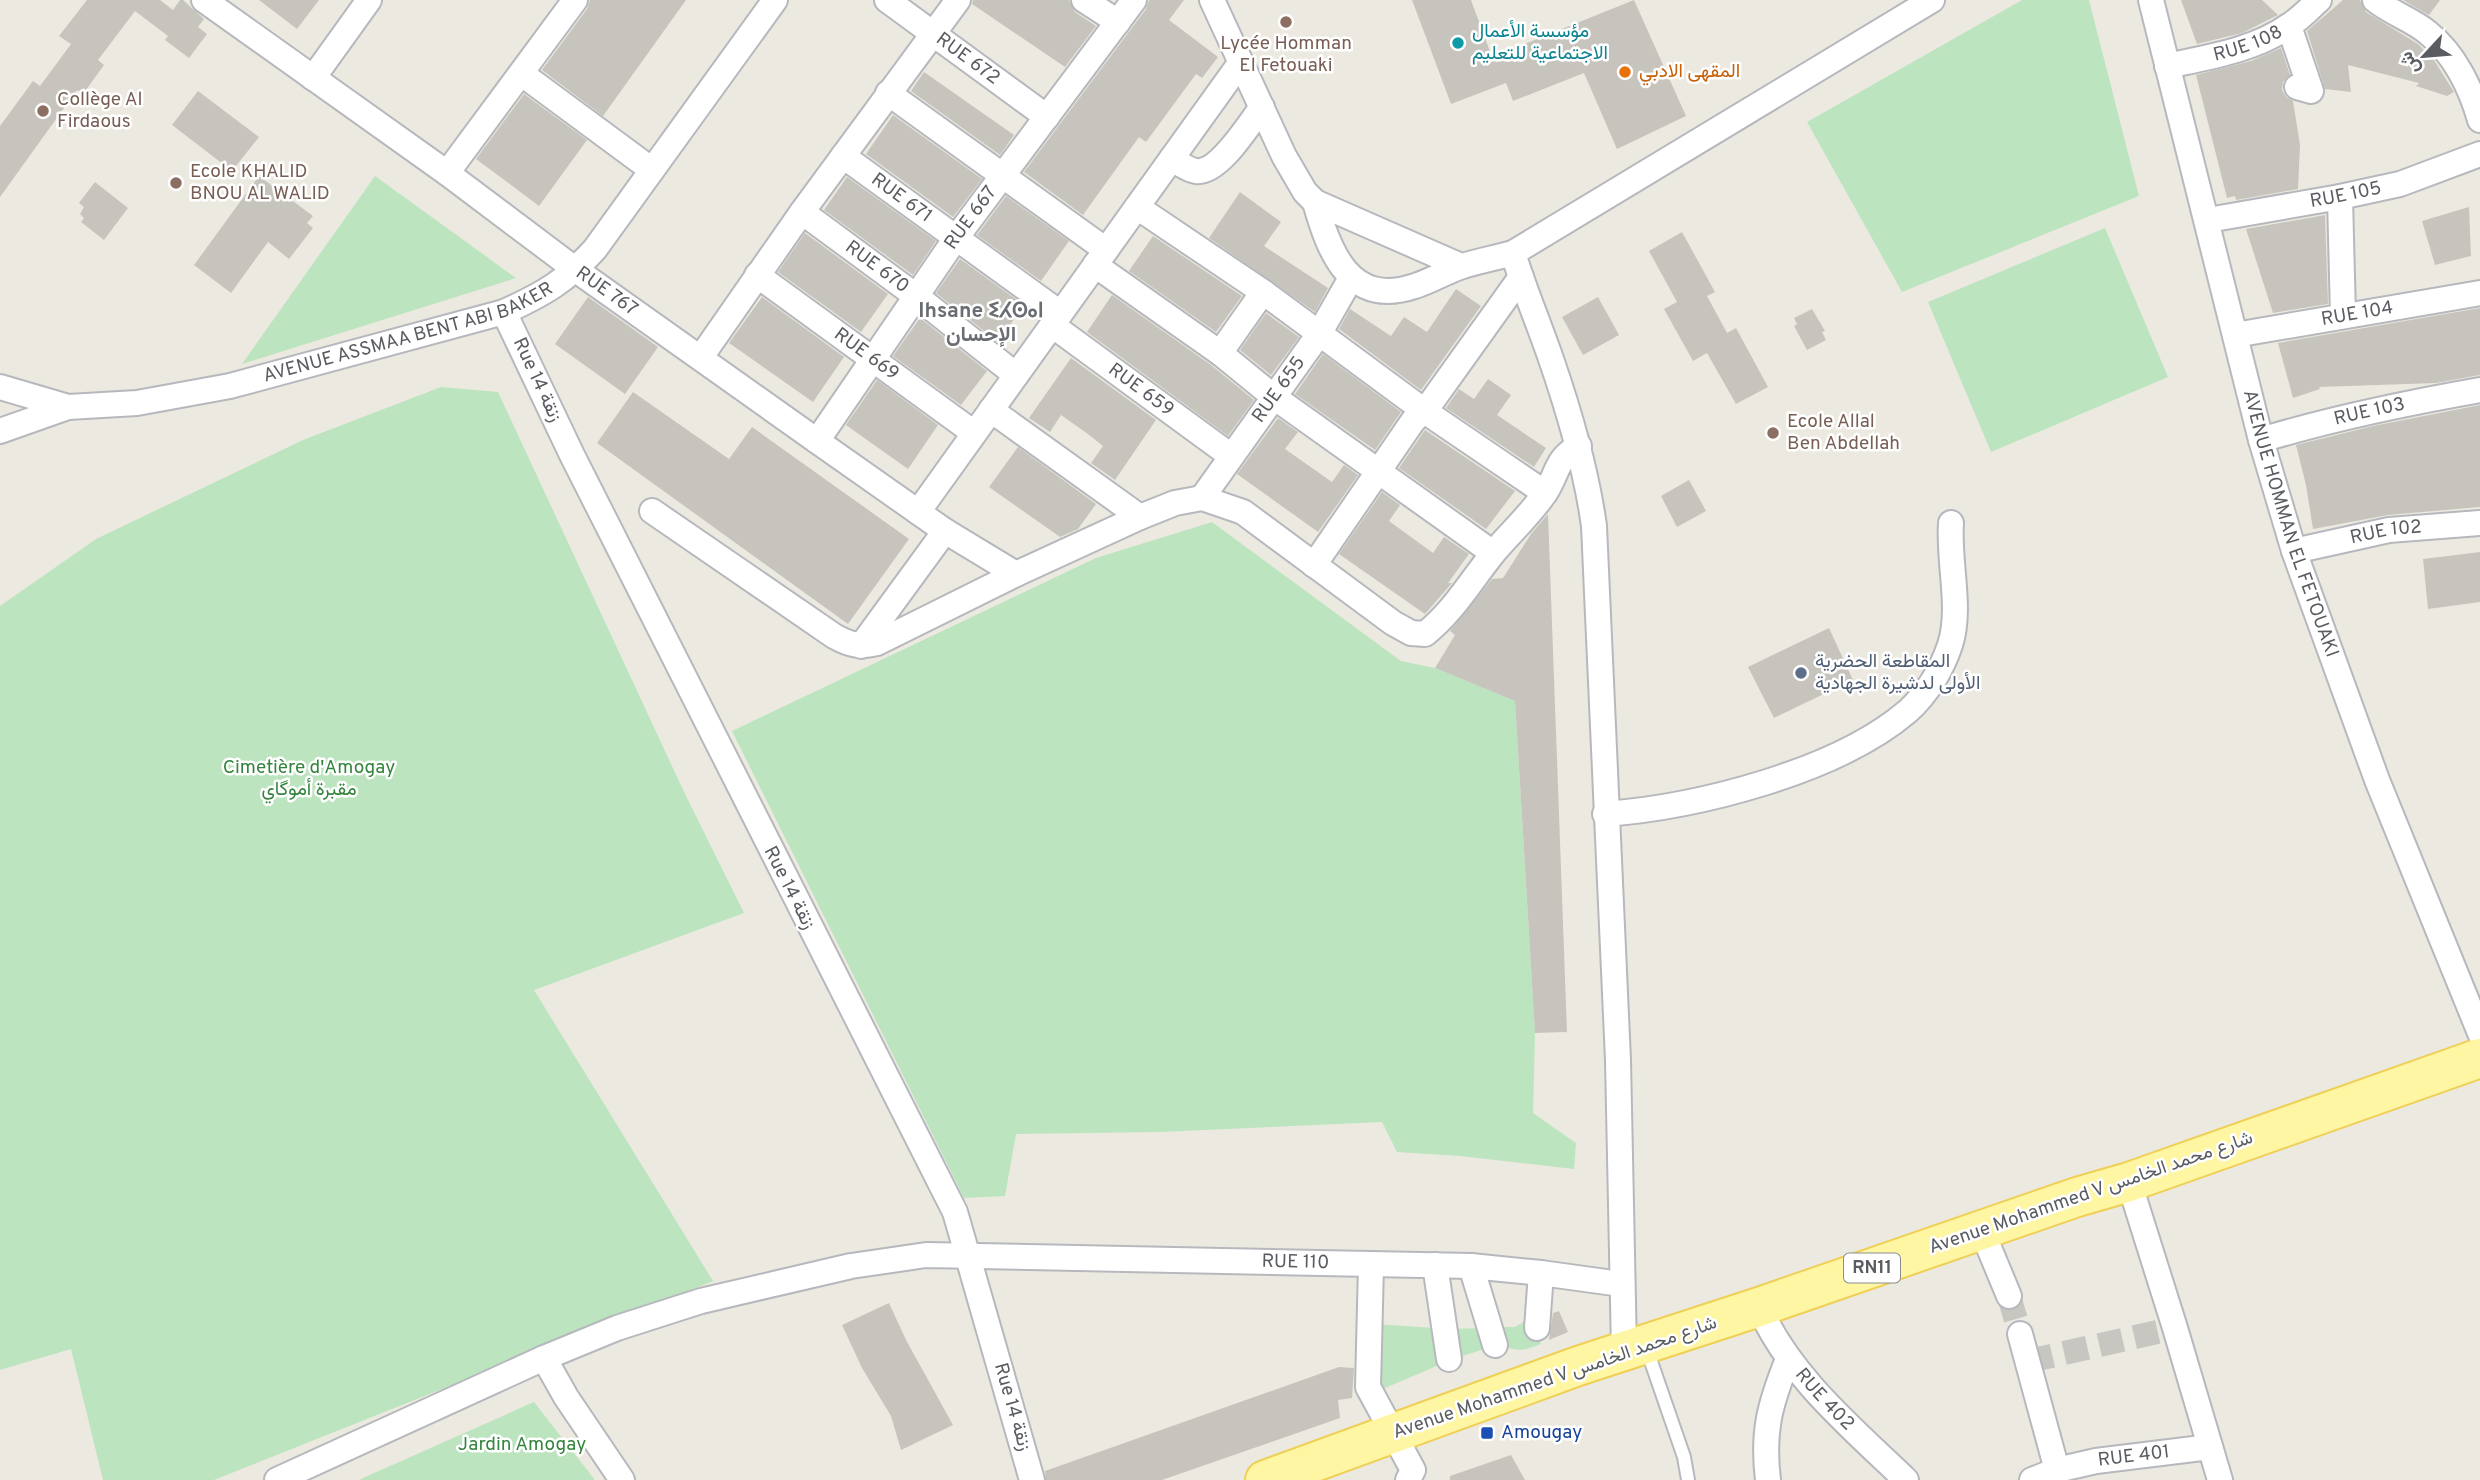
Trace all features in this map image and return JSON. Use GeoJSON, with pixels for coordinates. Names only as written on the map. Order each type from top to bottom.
{"type":"FeatureCollection","features":[{"type":"Feature","properties":{"kind":"main road","name":"Avenue Mohammed V شارع محمد الخامس"},"geometry":{"type":"LineString","coordinates":[[1265,1480],[1634,1347],[1759,1307],[2077,1197],[2129,1182],[2480,1058]]}},
{"type":"Feature","properties":{"kind":"street","name":"RUE 767"},"geometry":{"type":"LineString","coordinates":[[204,0],[817,441],[945,531],[1016,574]]}},
{"type":"Feature","properties":{"kind":"street"},"geometry":{"type":"LineString","coordinates":[[313,78],[369,0]]}},
{"type":"Feature","properties":{"kind":"street"},"geometry":{"type":"LineString","coordinates":[[447,173],[575,0]]}},
{"type":"Feature","properties":{"kind":"street","name":"AVENUE ASSMAA BENT ABI BAKER"},"geometry":{"type":"LineString","coordinates":[[0,431],[68,407],[137,404],[230,386],[504,312],[552,288],[576,270],[595,249],[775,0]]}},
{"type":"Feature","properties":{"kind":"street","name":"RUE 672"},"geometry":{"type":"LineString","coordinates":[[887,0],[1047,117]]}},
{"type":"Feature","properties":{"kind":"street"},"geometry":{"type":"LineString","coordinates":[[701,357],[802,212],[958,0]]}},
{"type":"Feature","properties":{"kind":"street"},"geometry":{"type":"LineString","coordinates":[[1084,0],[1118,22]]}},
{"type":"Feature","properties":{"kind":"street","name":"RUE 667"},"geometry":{"type":"LineString","coordinates":[[817,441],[956,238],[1134,0]]}},
{"type":"Feature","properties":{"kind":"street"},"geometry":{"type":"LineString","coordinates":[[1212,0],[1284,156],[1305,192],[1315,202],[1461,267]]}},
{"type":"Feature","properties":{"kind":"street"},"geometry":{"type":"LineString","coordinates":[[1315,202],[1336,259],[1351,278],[1383,291],[1399,291],[1416,286],[1461,267],[1513,253],[1932,0]]}},
{"type":"Feature","properties":{"kind":"street","name":"AVENUE HOMMAN EL FETOUAKI"},"geometry":{"type":"LineString","coordinates":[[2151,0],[2261,440],[2294,551],[2377,780],[2480,1033]]}},
{"type":"Feature","properties":{"kind":"street","name":"RUE 108"},"geometry":{"type":"LineString","coordinates":[[2167,66],[2237,50],[2289,26],[2319,0]]}},
{"type":"Feature","properties":{"kind":"street"},"geometry":{"type":"LineString","coordinates":[[2375,0],[2428,33],[2444,50],[2469,84],[2480,120]]}},
{"type":"Feature","properties":{"kind":"street"},"geometry":{"type":"LineString","coordinates":[[2289,26],[2313,92]]}},
{"type":"Feature","properties":{"kind":"street"},"geometry":{"type":"LineString","coordinates":[[918,512],[1241,62]]}},
{"type":"Feature","properties":{"kind":"street"},"geometry":{"type":"LineString","coordinates":[[522,74],[652,170]]}},
{"type":"Feature","properties":{"kind":"street"},"geometry":{"type":"LineString","coordinates":[[888,93],[1003,177],[1274,397],[1493,553]]}},
{"type":"Feature","properties":{"kind":"street"},"geometry":{"type":"LineString","coordinates":[[1172,158],[1196,171],[1206,170],[1217,164],[1262,107]]}},
{"type":"Feature","properties":{"kind":"street","name":"RUE 105"},"geometry":{"type":"LineString","coordinates":[[2208,220],[2400,184],[2480,154]]}},
{"type":"Feature","properties":{"kind":"street","name":"RUE 671"},"geometry":{"type":"LineString","coordinates":[[843,156],[956,238],[1056,319]]}},
{"type":"Feature","properties":{"kind":"street"},"geometry":{"type":"LineString","coordinates":[[2340,197],[2343,316]]}},
{"type":"Feature","properties":{"kind":"street"},"geometry":{"type":"LineString","coordinates":[[1137,207],[1263,292],[1423,410],[1545,493]]}},
{"type":"Feature","properties":{"kind":"street","name":"RUE 670"},"geometry":{"type":"LineString","coordinates":[[802,212],[916,296],[1016,375]]}},
{"type":"Feature","properties":{"kind":"street"},"geometry":{"type":"LineString","coordinates":[[1513,253],[1579,446],[1594,526],[1618,1060],[1621,1284],[1634,1347]]}},
{"type":"Feature","properties":{"kind":"street","name":"RUE 669"},"geometry":{"type":"LineString","coordinates":[[757,275],[974,433]]}},
{"type":"Feature","properties":{"kind":"street"},"geometry":{"type":"LineString","coordinates":[[1314,565],[1413,421],[1430,404],[1521,277]]}},
{"type":"Feature","properties":{"kind":"street","name":"RUE 655"},"geometry":{"type":"LineString","coordinates":[[1202,498],[1319,334],[1351,278]]}},
{"type":"Feature","properties":{"kind":"street"},"geometry":{"type":"LineString","coordinates":[[1220,354],[1263,292]]}},
{"type":"Feature","properties":{"kind":"street","name":"RUE 104"},"geometry":{"type":"LineString","coordinates":[[2235,335],[2480,293]]}},
{"type":"Feature","properties":{"kind":"street","name":"Rue 14 زنقة"},"geometry":{"type":"LineString","coordinates":[[504,312],[609,528],[955,1212],[1032,1480]]}},
{"type":"Feature","properties":{"kind":"street","name":"RUE 659"},"geometry":{"type":"LineString","coordinates":[[1056,319],[1231,456]]}},
{"type":"Feature","properties":{"kind":"street","name":"AVENUE ASSMAA BENT ABI BAKER"},"geometry":{"type":"LineString","coordinates":[[0,387],[68,407]]}},
{"type":"Feature","properties":{"kind":"street","name":"RUE 103"},"geometry":{"type":"LineString","coordinates":[[2261,440],[2396,404],[2480,390]]}},
{"type":"Feature","properties":{"kind":"street"},"geometry":{"type":"LineString","coordinates":[[991,410],[1140,517]]}},
{"type":"Feature","properties":{"kind":"street"},"geometry":{"type":"LineString","coordinates":[[652,510],[834,636],[849,644],[861,646],[877,643],[1016,574],[1140,517],[1175,503],[1202,498],[1242,512],[1393,623],[1411,633],[1425,634],[1451,610],[1493,553],[1545,493],[1559,463],[1579,446]]}},
{"type":"Feature","properties":{"kind":"street"},"geometry":{"type":"LineString","coordinates":[[1605,814],[1650,811],[1750,787],[1825,760],[1877,735],[1910,710],[1942,665],[1951,642],[1955,614],[1949,548],[1951,523]]}},
{"type":"Feature","properties":{"kind":"street","name":"RUE 102"},"geometry":{"type":"LineString","coordinates":[[2294,551],[2389,530],[2480,523]]}},
{"type":"Feature","properties":{"kind":"street"},"geometry":{"type":"LineString","coordinates":[[861,646],[945,531]]}},
{"type":"Feature","properties":{"kind":"street"},"geometry":{"type":"LineString","coordinates":[[2129,1182],[2220,1480]]}},
{"type":"Feature","properties":{"kind":"street"},"geometry":{"type":"LineString","coordinates":[[1982,1231],[2009,1296]]}},
{"type":"Feature","properties":{"kind":"street","name":"RUE 110"},"geometry":{"type":"LineString","coordinates":[[277,1480],[544,1358],[617,1328],[702,1301],[851,1266],[926,1255],[1471,1266],[1541,1272],[1621,1284]]}},
{"type":"Feature","properties":{"kind":"street"},"geometry":{"type":"LineString","coordinates":[[1371,1265],[1368,1387],[1413,1470],[1408,1480]]}},
{"type":"Feature","properties":{"kind":"street"},"geometry":{"type":"LineString","coordinates":[[1435,1265],[1449,1359]]}},
{"type":"Feature","properties":{"kind":"street"},"geometry":{"type":"LineString","coordinates":[[1471,1266],[1495,1345]]}},
{"type":"Feature","properties":{"kind":"street"},"geometry":{"type":"LineString","coordinates":[[1537,1328],[1541,1272]]}},
{"type":"Feature","properties":{"kind":"street","name":"RUE 402"},"geometry":{"type":"LineString","coordinates":[[1759,1307],[1771,1334],[1788,1359],[1858,1434],[1906,1480]]}},
{"type":"Feature","properties":{"kind":"street"},"geometry":{"type":"LineString","coordinates":[[2020,1334],[2057,1470]]}},
{"type":"Feature","properties":{"kind":"street"},"geometry":{"type":"LineString","coordinates":[[544,1358],[566,1397],[622,1480]]}},
{"type":"Feature","properties":{"kind":"street"},"geometry":{"type":"LineString","coordinates":[[1768,1480],[1767,1422],[1772,1398],[1788,1359]]}},
{"type":"Feature","properties":{"kind":"street","name":"RUE 401"},"geometry":{"type":"LineString","coordinates":[[2032,1480],[2057,1470],[2096,1461],[2210,1447]]}},
{"type":"Feature","properties":{"kind":"lane"},"geometry":{"type":"LineString","coordinates":[[1634,1347],[1684,1457],[1688,1480]]}},
{"type":"Feature","properties":{"kind":"green space"},"geometry":{"type":"Polygon","coordinates":[[[2022,0],[2089,0],[2139,196],[1902,292],[1807,122],[2022,0]]]}},
{"type":"Feature","properties":{"kind":"green space"},"geometry":{"type":"Polygon","coordinates":[[[375,176],[516,278],[242,364],[375,176]]]}},
{"type":"Feature","properties":{"kind":"green space"},"geometry":{"type":"Polygon","coordinates":[[[2105,228],[2168,377],[1991,452],[1928,302],[2105,228]]]}},
{"type":"Feature","properties":{"kind":"green space","name":"Cimetière d'Amogay مقبرة أموگاي"},"geometry":{"type":"Polygon","coordinates":[[[441,387],[498,392],[685,794],[744,913],[534,990],[713,1281],[214,1480],[103,1480],[71,1349],[0,1370],[0,606],[96,539],[303,440],[441,387]]]}},
{"type":"Feature","properties":{"kind":"green space"},"geometry":{"type":"Polygon","coordinates":[[[1212,522],[1401,661],[1435,668],[1515,701],[1535,1033],[1533,1113],[1576,1143],[1574,1169],[1397,1152],[1382,1122],[1160,1132],[1016,1134],[1005,1196],[964,1198],[732,731],[1096,558],[1212,522]]]}},
{"type":"Feature","properties":{"kind":"green space"},"geometry":{"type":"Polygon","coordinates":[[[1530,1318],[1541,1344],[1521,1350],[1501,1344],[1496,1327],[1515,1327],[1530,1318]]]}},
{"type":"Feature","properties":{"kind":"green space"},"geometry":{"type":"Polygon","coordinates":[[[1374,1324],[1435,1328],[1446,1362],[1378,1391],[1374,1324]]]}},
{"type":"Feature","properties":{"kind":"green space"},"geometry":{"type":"Polygon","coordinates":[[[1485,1328],[1491,1347],[1456,1358],[1446,1329],[1485,1328]]]}},
{"type":"Feature","properties":{"kind":"green space","name":"Jardin Amogay"},"geometry":{"type":"Polygon","coordinates":[[[534,1402],[595,1480],[360,1480],[363,1478],[534,1402]]]}},
{"type":"Feature","properties":{"kind":"building"},"geometry":{"type":"Polygon","coordinates":[[[87,0],[160,0],[173,10],[180,0],[183,0],[204,19],[198,27],[207,34],[189,58],[165,40],[168,36],[135,11],[98,60],[104,65],[83,94],[77,90],[0,197],[0,126],[33,81],[40,86],[71,44],[59,36],[87,0]]]}},
{"type":"Feature","properties":{"kind":"building"},"geometry":{"type":"Polygon","coordinates":[[[259,0],[319,0],[297,29],[259,0]]]}},
{"type":"Feature","properties":{"kind":"building"},"geometry":{"type":"Polygon","coordinates":[[[590,0],[686,0],[603,116],[542,70],[587,9],[590,0]]]}},
{"type":"Feature","properties":{"kind":"building"},"geometry":{"type":"Polygon","coordinates":[[[973,0],[1069,0],[1075,12],[1096,26],[1065,67],[972,4],[973,0]]]}},
{"type":"Feature","properties":{"kind":"building"},"geometry":{"type":"Polygon","coordinates":[[[1149,0],[1184,0],[1169,20],[1218,57],[1202,78],[1196,74],[1146,142],[1139,137],[1083,215],[1024,172],[1146,9],[1149,0]]]}},
{"type":"Feature","properties":{"kind":"building"},"geometry":{"type":"Polygon","coordinates":[[[1412,0],[1471,0],[1492,57],[1634,0],[1686,116],[1617,149],[1584,73],[1513,101],[1506,83],[1451,104],[1412,0]]]}},
{"type":"Feature","properties":{"kind":"building"},"geometry":{"type":"Polygon","coordinates":[[[2181,0],[2262,0],[2278,15],[2242,33],[2197,44],[2181,0]]]}},
{"type":"Feature","properties":{"kind":"building"},"geometry":{"type":"Polygon","coordinates":[[[2343,0],[2360,0],[2366,12],[2418,44],[2434,60],[2454,92],[2447,96],[2416,86],[2419,83],[2348,65],[2351,92],[2325,89],[2307,31],[2343,0]]]}},
{"type":"Feature","properties":{"kind":"building"},"geometry":{"type":"Polygon","coordinates":[[[2403,0],[2440,0],[2429,15],[2403,0]]]}},
{"type":"Feature","properties":{"kind":"building"},"geometry":{"type":"Polygon","coordinates":[[[2281,48],[2290,75],[2283,82],[2282,90],[2286,97],[2293,101],[2300,145],[2298,189],[2236,200],[2235,196],[2227,198],[2196,75],[2251,61],[2281,48]]]}},
{"type":"Feature","properties":{"kind":"building"},"geometry":{"type":"Polygon","coordinates":[[[924,72],[1014,135],[1000,155],[911,91],[924,72]]]}},
{"type":"Feature","properties":{"kind":"building"},"geometry":{"type":"Polygon","coordinates":[[[198,91],[259,137],[232,171],[172,125],[198,91]]]}},
{"type":"Feature","properties":{"kind":"building"},"geometry":{"type":"Polygon","coordinates":[[[524,94],[587,140],[539,206],[476,159],[524,94]]]}},
{"type":"Feature","properties":{"kind":"building"},"geometry":{"type":"Polygon","coordinates":[[[893,115],[982,179],[953,217],[866,154],[893,115]]]}},
{"type":"Feature","properties":{"kind":"building"},"geometry":{"type":"Polygon","coordinates":[[[259,176],[313,216],[307,223],[313,228],[289,259],[268,242],[231,293],[194,265],[259,176]]]}},
{"type":"Feature","properties":{"kind":"building"},"geometry":{"type":"Polygon","coordinates":[[[847,177],[936,241],[913,275],[824,210],[847,177]]]}},
{"type":"Feature","properties":{"kind":"building"},"geometry":{"type":"Polygon","coordinates":[[[95,182],[128,208],[104,240],[81,222],[84,218],[80,214],[84,207],[79,203],[95,182]]]}},
{"type":"Feature","properties":{"kind":"building"},"geometry":{"type":"Polygon","coordinates":[[[1240,192],[1281,222],[1264,246],[1328,288],[1315,312],[1209,238],[1240,192]]]}},
{"type":"Feature","properties":{"kind":"building"},"geometry":{"type":"Polygon","coordinates":[[[1006,196],[1069,241],[1041,281],[977,235],[1006,196]]]}},
{"type":"Feature","properties":{"kind":"building"},"geometry":{"type":"Polygon","coordinates":[[[2469,207],[2471,256],[2435,265],[2422,221],[2469,207]]]}},
{"type":"Feature","properties":{"kind":"building"},"geometry":{"type":"Polygon","coordinates":[[[2325,215],[2328,304],[2273,313],[2246,229],[2325,215]]]}},
{"type":"Feature","properties":{"kind":"building"},"geometry":{"type":"Polygon","coordinates":[[[1682,232],[1715,292],[1707,296],[1727,333],[1736,328],[1768,387],[1736,404],[1707,353],[1693,361],[1664,309],[1677,302],[1649,251],[1682,232]]]}},
{"type":"Feature","properties":{"kind":"building"},"geometry":{"type":"Polygon","coordinates":[[[805,233],[888,294],[861,332],[778,272],[805,233]]]}},
{"type":"Feature","properties":{"kind":"building"},"geometry":{"type":"Polygon","coordinates":[[[1153,236],[1242,296],[1216,332],[1129,271],[1153,236]]]}},
{"type":"Feature","properties":{"kind":"building"},"geometry":{"type":"Polygon","coordinates":[[[960,259],[1024,305],[998,342],[936,293],[960,259]]]}},
{"type":"Feature","properties":{"kind":"building"},"geometry":{"type":"Polygon","coordinates":[[[1456,289],[1481,306],[1421,390],[1339,329],[1350,309],[1391,336],[1404,317],[1427,332],[1456,289]]]}},
{"type":"Feature","properties":{"kind":"building"},"geometry":{"type":"Polygon","coordinates":[[[1112,295],[1211,365],[1254,400],[1228,436],[1087,332],[1112,295]]]}},
{"type":"Feature","properties":{"kind":"building"},"geometry":{"type":"Polygon","coordinates":[[[588,297],[658,347],[625,394],[555,344],[588,297]]]}},
{"type":"Feature","properties":{"kind":"building"},"geometry":{"type":"Polygon","coordinates":[[[762,297],[844,357],[813,402],[729,343],[762,297]]]}},
{"type":"Feature","properties":{"kind":"building"},"geometry":{"type":"Polygon","coordinates":[[[1598,297],[1619,335],[1583,355],[1562,317],[1598,297]]]}},
{"type":"Feature","properties":{"kind":"building"},"geometry":{"type":"Polygon","coordinates":[[[2480,308],[2480,375],[2436,383],[2319,387],[2320,389],[2293,398],[2278,343],[2480,308]]]}},
{"type":"Feature","properties":{"kind":"building"},"geometry":{"type":"Polygon","coordinates":[[[1812,309],[1825,331],[1822,332],[1826,340],[1807,350],[1794,326],[1797,324],[1794,318],[1812,309]]]}},
{"type":"Feature","properties":{"kind":"building"},"geometry":{"type":"Polygon","coordinates":[[[1266,313],[1299,337],[1271,375],[1240,350],[1266,313]]]}},
{"type":"Feature","properties":{"kind":"building"},"geometry":{"type":"Polygon","coordinates":[[[920,318],[987,371],[961,405],[893,356],[920,318]]]}},
{"type":"Feature","properties":{"kind":"building"},"geometry":{"type":"Polygon","coordinates":[[[1323,354],[1401,412],[1375,450],[1295,394],[1323,354]]]}},
{"type":"Feature","properties":{"kind":"building"},"geometry":{"type":"Polygon","coordinates":[[[1071,358],[1156,420],[1115,480],[1091,463],[1103,446],[1088,434],[1061,415],[1050,432],[1029,418],[1071,358]]]}},
{"type":"Feature","properties":{"kind":"building"},"geometry":{"type":"Polygon","coordinates":[[[1488,379],[1511,395],[1497,415],[1546,448],[1534,467],[1446,408],[1459,389],[1474,399],[1488,379]]]}},
{"type":"Feature","properties":{"kind":"building"},"geometry":{"type":"Polygon","coordinates":[[[877,380],[938,425],[908,469],[846,425],[877,380]]]}},
{"type":"Feature","properties":{"kind":"building"},"geometry":{"type":"Polygon","coordinates":[[[633,392],[729,459],[752,427],[909,539],[848,624],[597,443],[633,392]]]}},
{"type":"Feature","properties":{"kind":"building"},"geometry":{"type":"Polygon","coordinates":[[[2480,405],[2480,507],[2388,515],[2313,529],[2296,445],[2373,426],[2480,405]]]}},
{"type":"Feature","properties":{"kind":"building"},"geometry":{"type":"Polygon","coordinates":[[[1278,418],[1298,432],[1285,449],[1332,482],[1344,465],[1358,475],[1318,532],[1237,474],[1278,418]]]}},
{"type":"Feature","properties":{"kind":"building"},"geometry":{"type":"Polygon","coordinates":[[[1425,430],[1515,491],[1486,529],[1399,468],[1425,430]]]}},
{"type":"Feature","properties":{"kind":"building"},"geometry":{"type":"Polygon","coordinates":[[[1018,447],[1096,504],[1078,529],[1060,537],[989,487],[1018,447]]]}},
{"type":"Feature","properties":{"kind":"building"},"geometry":{"type":"Polygon","coordinates":[[[1689,480],[1706,511],[1677,527],[1661,496],[1689,480]]]}},
{"type":"Feature","properties":{"kind":"building"},"geometry":{"type":"Polygon","coordinates":[[[1382,492],[1400,505],[1389,521],[1433,553],[1444,537],[1469,554],[1448,583],[1452,583],[1425,614],[1339,554],[1382,492]]]}},
{"type":"Feature","properties":{"kind":"building"},"geometry":{"type":"Polygon","coordinates":[[[1548,514],[1567,1032],[1535,1033],[1515,701],[1435,668],[1455,635],[1450,631],[1492,579],[1503,578],[1531,534],[1548,514]]]}},
{"type":"Feature","properties":{"kind":"building"},"geometry":{"type":"Polygon","coordinates":[[[2480,552],[2480,602],[2428,609],[2423,559],[2480,552]]]}},
{"type":"Feature","properties":{"kind":"building","name":"المقاطعة الحضرية الأولى لدشيرة الجهادية"},"geometry":{"type":"Polygon","coordinates":[[[1829,628],[1853,680],[1774,718],[1748,667],[1829,628]]]}},
{"type":"Feature","properties":{"kind":"building"},"geometry":{"type":"Polygon","coordinates":[[[889,1303],[906,1340],[953,1425],[901,1450],[891,1416],[862,1368],[842,1325],[889,1303]]]}},
{"type":"Feature","properties":{"kind":"building"},"geometry":{"type":"Polygon","coordinates":[[[1559,1311],[1568,1332],[1549,1340],[1553,1313],[1559,1311]]]}},
{"type":"Feature","properties":{"kind":"building"},"geometry":{"type":"Polygon","coordinates":[[[1339,1367],[1354,1368],[1352,1398],[1338,1400],[1340,1418],[1162,1480],[1046,1480],[1045,1471],[1339,1367]]]}},
{"type":"Feature","properties":{"kind":"building"},"geometry":{"type":"Polygon","coordinates":[[[1511,1455],[1525,1480],[1450,1480],[1450,1476],[1511,1455]]]}},
{"type":"Feature","properties":{"kind":"tunnel"},"geometry":{"type":"LineString","coordinates":[[2009,1296],[2020,1334]]}},
{"type":"Feature","properties":{"kind":"tunnel"},"geometry":{"type":"LineString","coordinates":[[2029,1361],[2175,1328]]}},
{"type":"Feature","properties":{"kind":"place","name":"Lycée Homman El Fetouaki"},"geometry":{"type":"Point","coordinates":[1286,22]}},
{"type":"Feature","properties":{"kind":"place","name":"مؤسسة الأعمال الاجتماعية للتعليم"},"geometry":{"type":"Point","coordinates":[1458,43]}},
{"type":"Feature","properties":{"kind":"place","name":"المقهى الادبي"},"geometry":{"type":"Point","coordinates":[1625,72]}},
{"type":"Feature","properties":{"kind":"place","name":"Collège Al Firdaous"},"geometry":{"type":"Point","coordinates":[43,111]}},
{"type":"Feature","properties":{"kind":"place","name":"Ecole KHALID BNOU AL WALID"},"geometry":{"type":"Point","coordinates":[176,183]}},
{"type":"Feature","properties":{"kind":"place","name":"Ecole Allal Ben Abdellah"},"geometry":{"type":"Point","coordinates":[1773,433]}},
{"type":"Feature","properties":{"kind":"place","name":"المقاطعة الحضرية الأولى لدشيرة الجهادية"},"geometry":{"type":"Point","coordinates":[1801,673]}},
{"type":"Feature","properties":{"kind":"place","name":"Amougay"},"geometry":{"type":"Point","coordinates":[1487,1433]}},
{"type":"Feature","properties":{"kind":"district","name":"Ihsane ⵉⵃⵙⴰⵏ الإحسان"},"geometry":{"type":"Point","coordinates":[981,323]}}]}
